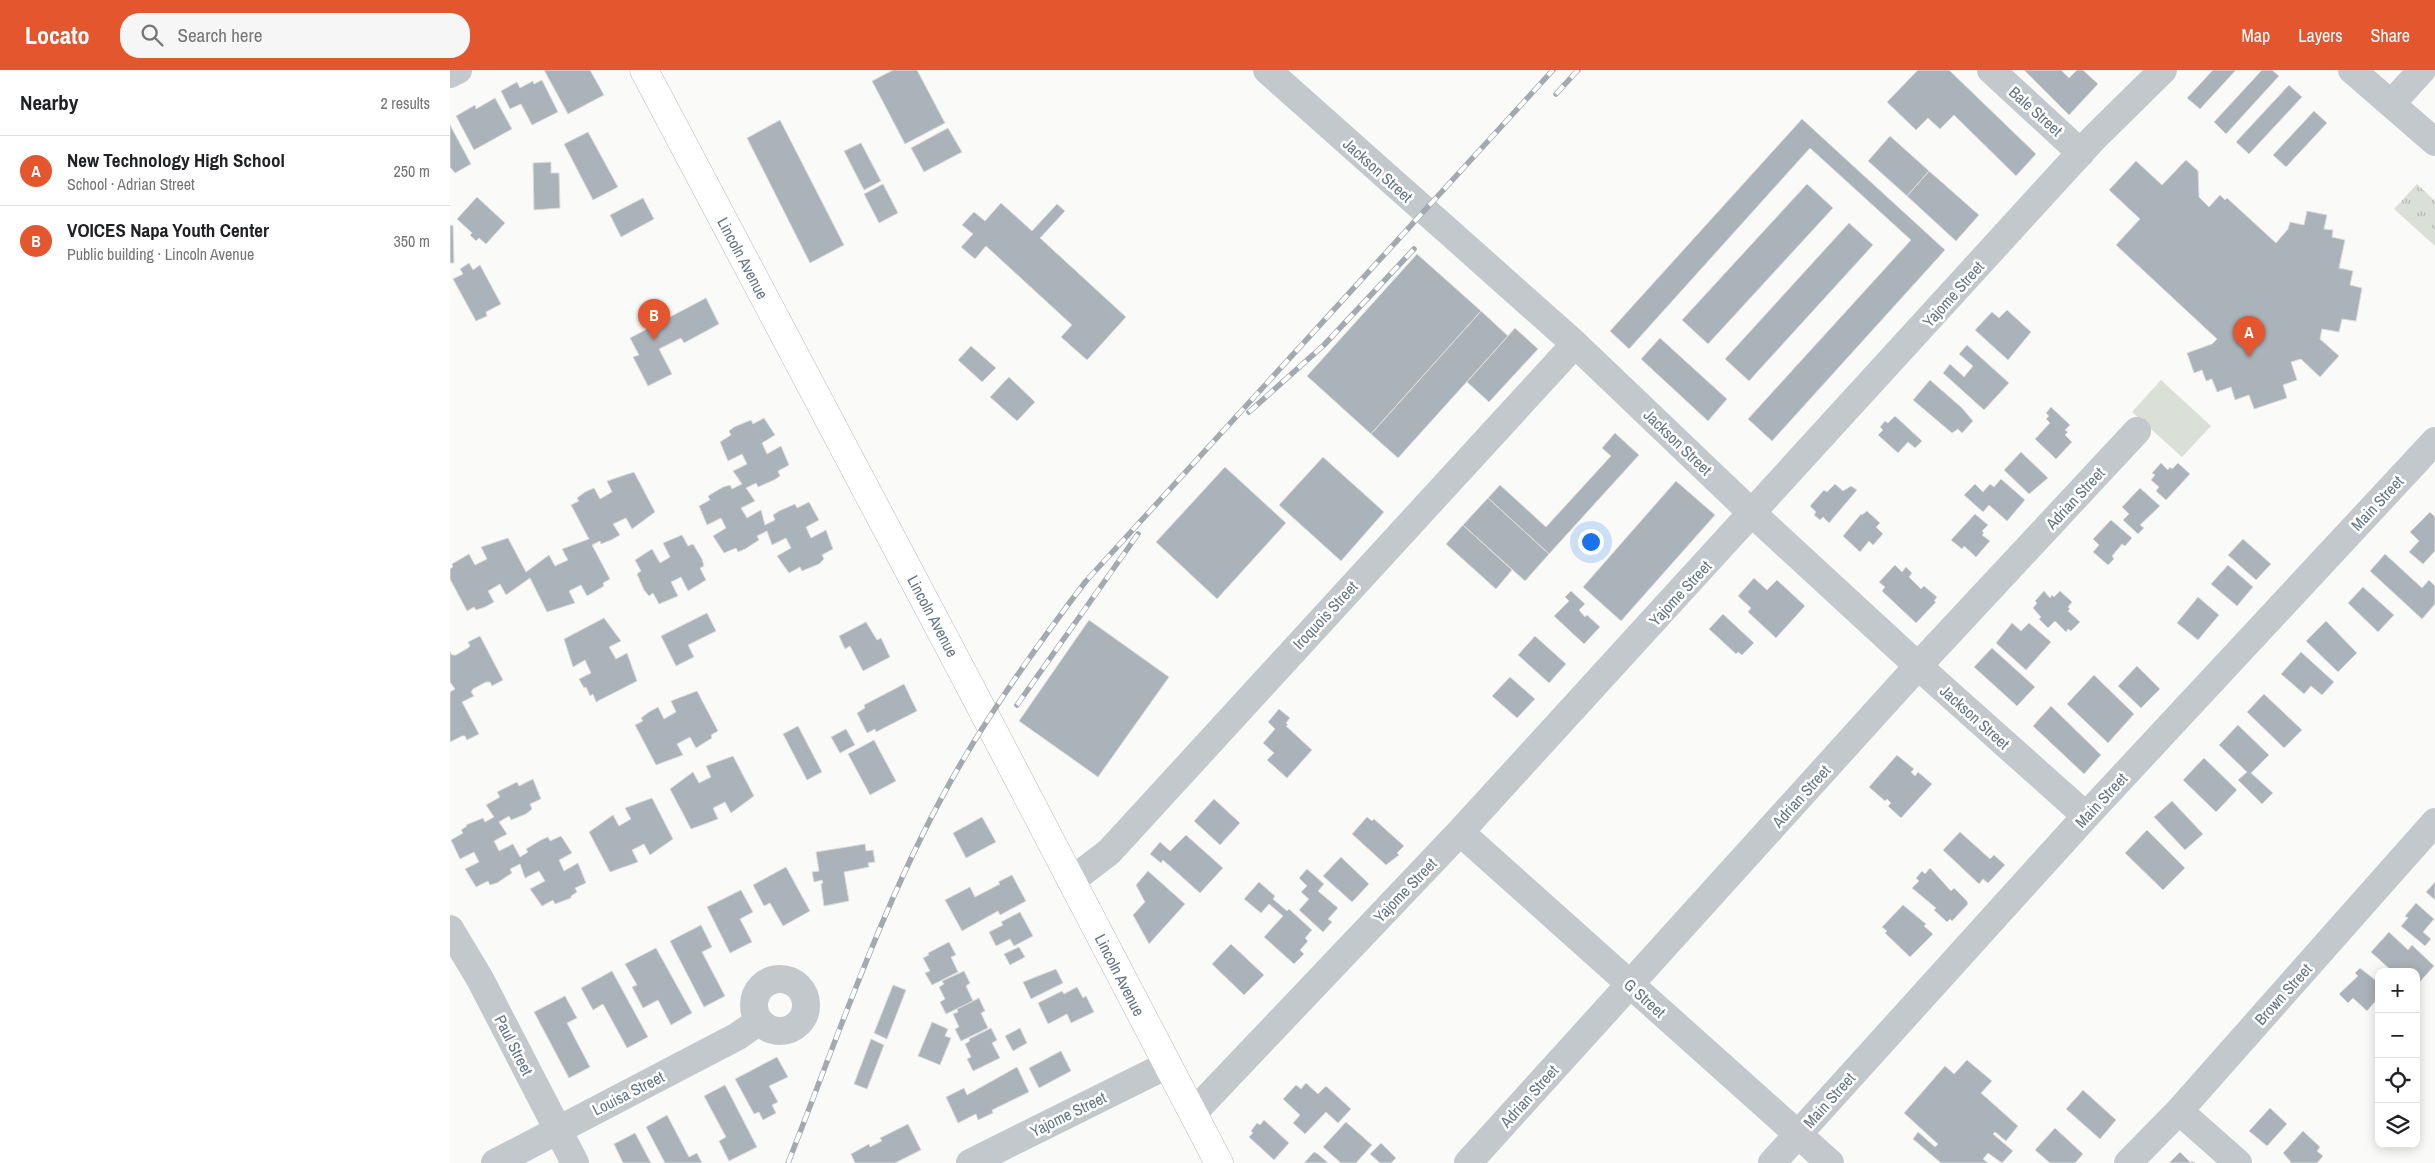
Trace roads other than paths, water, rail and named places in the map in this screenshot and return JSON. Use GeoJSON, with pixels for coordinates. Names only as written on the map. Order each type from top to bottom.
{"type":"FeatureCollection","features":[{"type":"Feature","properties":{"kind":"main road","name":"Lincoln Avenue"},"geometry":{"type":"LineString","coordinates":[[644,70],[1220,1163]]}},
{"type":"Feature","properties":{"kind":"street"},"geometry":{"type":"LineString","coordinates":[[450,74],[458,70]]}},
{"type":"Feature","properties":{"kind":"street","name":"Jackson Street"},"geometry":{"type":"LineString","coordinates":[[1267,70],[1575,344],[1753,514],[1918,666],[2086,816]]}},
{"type":"Feature","properties":{"kind":"street","name":"Bale Street"},"geometry":{"type":"LineString","coordinates":[[1991,70],[2081,153]]}},
{"type":"Feature","properties":{"kind":"street","name":"Yajome Street"},"geometry":{"type":"LineString","coordinates":[[1193,1113],[1460,832],[1753,514],[2081,153],[2163,70]]}},
{"type":"Feature","properties":{"kind":"street"},"geometry":{"type":"LineString","coordinates":[[2352,70],[2435,142]]}},
{"type":"Feature","properties":{"kind":"street"},"geometry":{"type":"LineString","coordinates":[[2391,104],[2422,70]]}},
{"type":"Feature","properties":{"kind":"street","name":"Iroquois Street"},"geometry":{"type":"LineString","coordinates":[[1071,882],[1109,852],[1575,344]]}},
{"type":"Feature","properties":{"kind":"street","name":"Adrian Street"},"geometry":{"type":"LineString","coordinates":[[1468,1163],[1918,666],[2137,431]]}},
{"type":"Feature","properties":{"kind":"street","name":"Main Street"},"geometry":{"type":"LineString","coordinates":[[1772,1163],[2086,816],[2435,441]]}},
{"type":"Feature","properties":{"kind":"street","name":"Brown Street"},"geometry":{"type":"LineString","coordinates":[[2128,1163],[2179,1111],[2435,822]]}},
{"type":"Feature","properties":{"kind":"street","name":"G Street"},"geometry":{"type":"LineString","coordinates":[[1460,832],[1830,1163]]}},
{"type":"Feature","properties":{"kind":"street","name":"Paul Street"},"geometry":{"type":"LineString","coordinates":[[452,936],[480,979],[575,1163]]}},
{"type":"Feature","properties":{"kind":"street","name":"Louisa Street"},"geometry":{"type":"LineString","coordinates":[[495,1163],[738,1036],[759,1021]]}},
{"type":"Feature","properties":{"kind":"street","name":"Yajome Street"},"geometry":{"type":"LineString","coordinates":[[970,1163],[1167,1065]]}},
{"type":"Feature","properties":{"kind":"street"},"geometry":{"type":"LineString","coordinates":[[2179,1111],[2238,1163]]}},
{"type":"Feature","properties":{"kind":"railway"},"geometry":{"type":"LineString","coordinates":[[788,1163],[846,1011],[887,911],[910,861],[960,765],[1020,671],[1086,581],[1553,70]]}},
{"type":"Feature","properties":{"kind":"railway"},"geometry":{"type":"LineString","coordinates":[[1556,94],[1578,70]]}},
{"type":"Feature","properties":{"kind":"railway"},"geometry":{"type":"LineString","coordinates":[[1249,412],[1324,345],[1414,249]]}},
{"type":"Feature","properties":{"kind":"railway"},"geometry":{"type":"LineString","coordinates":[[1017,705],[1138,534]]}},
{"type":"Feature","properties":{"kind":"place","name":"VOICES Napa Youth Center"},"geometry":{"type":"Point","coordinates":[654,340]}},
{"type":"Feature","properties":{"kind":"place","name":"New Technology High School"},"geometry":{"type":"Point","coordinates":[2249,357]}}]}
